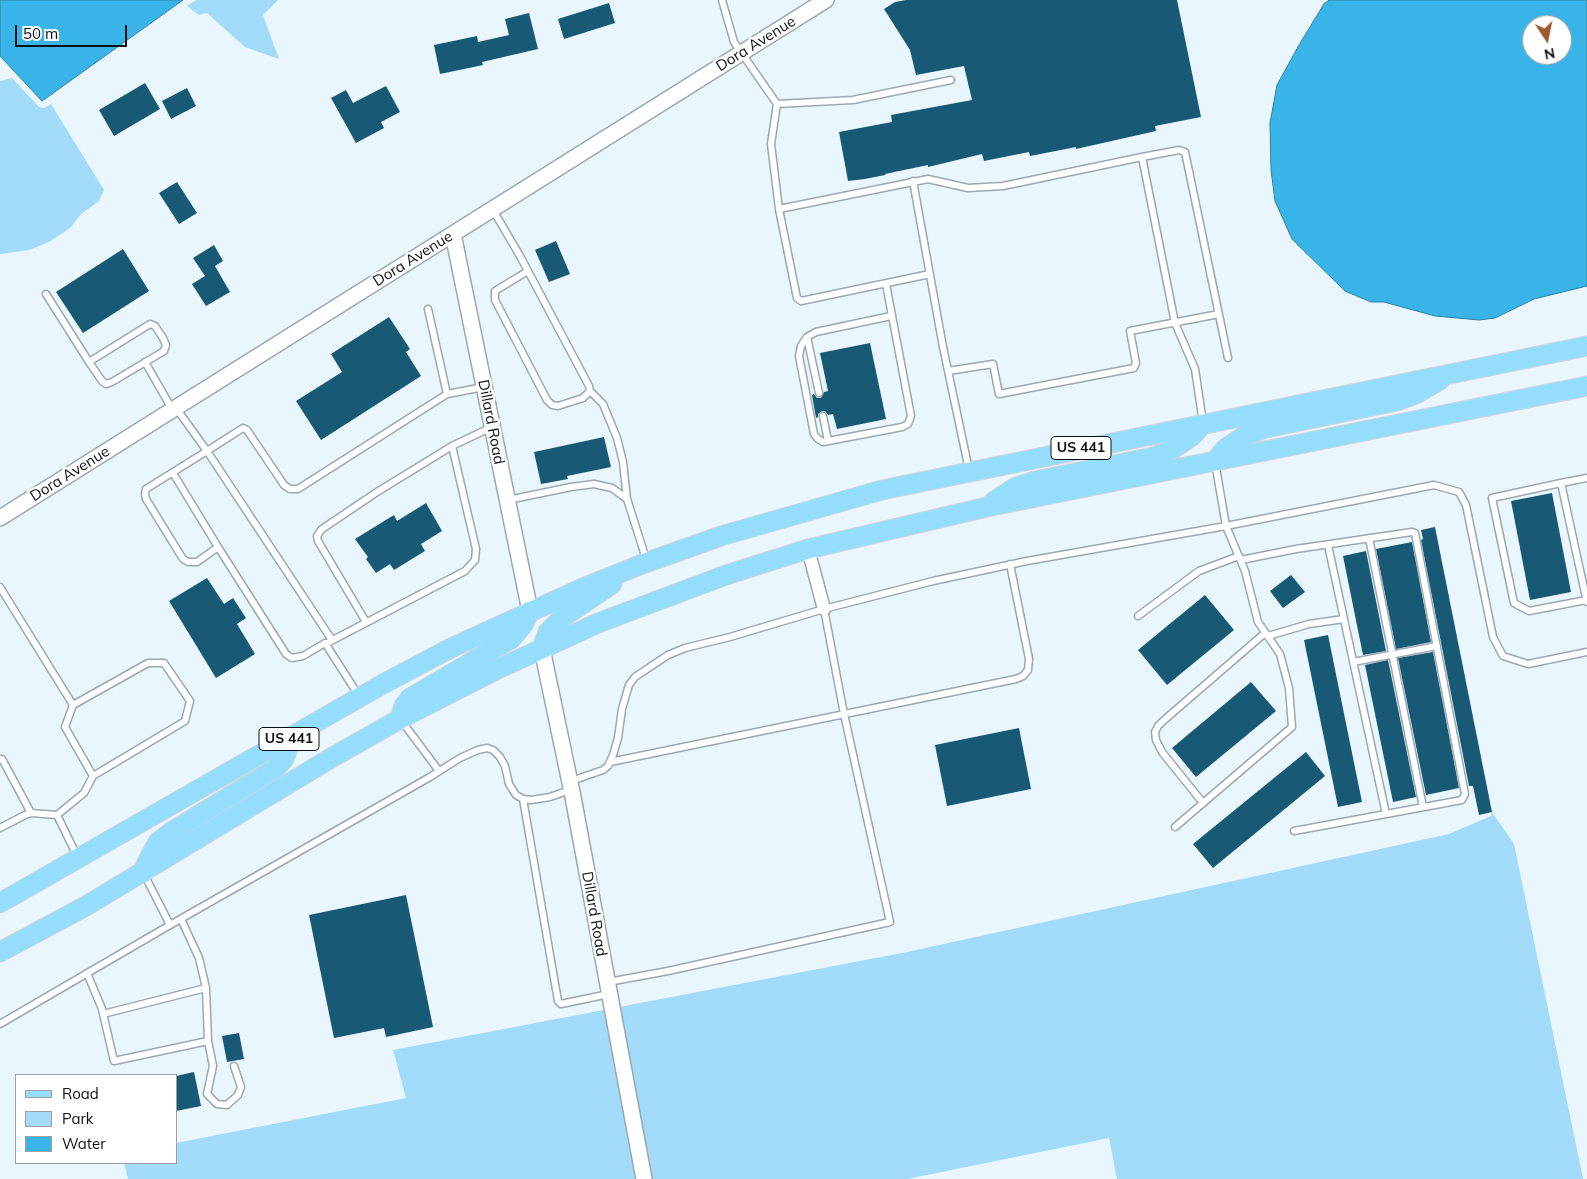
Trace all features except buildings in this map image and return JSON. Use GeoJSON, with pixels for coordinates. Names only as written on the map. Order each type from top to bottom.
{"type":"FeatureCollection","features":[{"type":"Feature","properties":{"kind":"main road","name":"US 441"},"geometry":{"type":"LineString","coordinates":[[0,903],[451,648],[530,611],[646,563],[721,536],[882,490],[1587,346]]}},
{"type":"Feature","properties":{"kind":"main road"},"geometry":{"type":"LineString","coordinates":[[1215,461],[1225,449],[1244,436],[1266,428],[1397,401],[1433,385],[1446,374]]}},
{"type":"Feature","properties":{"kind":"main road","name":"US 441"},"geometry":{"type":"LineString","coordinates":[[0,952],[144,873],[331,758],[400,719],[498,669],[598,623],[726,575],[808,549],[987,507],[1587,386]]}},
{"type":"Feature","properties":{"kind":"main road"},"geometry":{"type":"LineString","coordinates":[[987,507],[1016,487],[1035,480],[1153,457],[1173,448],[1192,436],[1203,424]]}},
{"type":"Feature","properties":{"kind":"main road"},"geometry":{"type":"LineString","coordinates":[[542,649],[548,632],[563,617],[646,563]]}},
{"type":"Feature","properties":{"kind":"main road"},"geometry":{"type":"LineString","coordinates":[[400,719],[404,706],[410,698],[511,639],[523,625],[530,611]]}},
{"type":"Feature","properties":{"kind":"main road"},"geometry":{"type":"LineString","coordinates":[[144,873],[148,860],[158,842],[171,832],[276,768],[284,759],[292,737]]}},
{"type":"Feature","properties":{"kind":"street","name":"Dora Avenue"},"geometry":{"type":"LineString","coordinates":[[0,518],[826,0]]}},
{"type":"Feature","properties":{"kind":"street","name":"Dillard Road"},"geometry":{"type":"LineString","coordinates":[[453,234],[530,611]]}},
{"type":"Feature","properties":{"kind":"street"},"geometry":{"type":"LineString","coordinates":[[808,549],[824,609]]}},
{"type":"Feature","properties":{"kind":"street","name":"Dillard Road"},"geometry":{"type":"LineString","coordinates":[[542,649],[570,785],[644,1179]]}},
{"type":"Feature","properties":{"kind":"lane"},"geometry":{"type":"LineString","coordinates":[[722,0],[734,42],[777,104],[771,144],[779,209],[797,298],[801,301],[930,274]]}},
{"type":"Feature","properties":{"kind":"lane"},"geometry":{"type":"LineString","coordinates":[[777,104],[853,100],[950,80]]}},
{"type":"Feature","properties":{"kind":"lane"},"geometry":{"type":"LineString","coordinates":[[779,209],[928,178],[968,188],[1003,186],[1179,150],[1185,152],[1228,358]]}},
{"type":"Feature","properties":{"kind":"lane"},"geometry":{"type":"LineString","coordinates":[[1142,157],[1175,323],[1195,369],[1203,424]]}},
{"type":"Feature","properties":{"kind":"lane"},"geometry":{"type":"LineString","coordinates":[[914,181],[948,371],[969,471]]}},
{"type":"Feature","properties":{"kind":"lane"},"geometry":{"type":"LineString","coordinates":[[493,208],[590,391],[603,404],[617,438],[623,462],[626,499],[646,563]]}},
{"type":"Feature","properties":{"kind":"lane"},"geometry":{"type":"LineString","coordinates":[[528,271],[495,291],[495,300],[547,400],[552,405],[558,406],[583,398],[590,391]]}},
{"type":"Feature","properties":{"kind":"lane"},"geometry":{"type":"LineString","coordinates":[[886,284],[911,416],[908,424],[902,428],[823,442],[814,434],[799,356],[801,346],[807,337],[816,332],[891,316]]}},
{"type":"Feature","properties":{"kind":"lane"},"geometry":{"type":"LineString","coordinates":[[46,294],[89,362],[102,382],[106,384],[164,351],[166,345],[155,326],[150,324],[89,362]]}},
{"type":"Feature","properties":{"kind":"lane"},"geometry":{"type":"LineString","coordinates":[[428,309],[447,394]]}},
{"type":"Feature","properties":{"kind":"lane"},"geometry":{"type":"LineString","coordinates":[[948,371],[993,364],[999,394],[1134,368],[1136,363],[1130,331],[1219,314]]}},
{"type":"Feature","properties":{"kind":"lane"},"geometry":{"type":"LineString","coordinates":[[807,337],[819,393]]}},
{"type":"Feature","properties":{"kind":"lane"},"geometry":{"type":"LineString","coordinates":[[145,362],[174,409],[207,452],[328,642],[360,698]]}},
{"type":"Feature","properties":{"kind":"lane"},"geometry":{"type":"LineString","coordinates":[[218,547],[197,562],[188,562],[183,559],[146,499],[146,489],[242,428],[247,430],[284,484],[290,489],[298,489],[447,394],[484,387]]}},
{"type":"Feature","properties":{"kind":"lane"},"geometry":{"type":"LineString","coordinates":[[823,416],[828,441]]}},
{"type":"Feature","properties":{"kind":"lane"},"geometry":{"type":"LineString","coordinates":[[366,622],[318,541],[317,536],[322,530],[377,492],[452,446],[492,427]]}},
{"type":"Feature","properties":{"kind":"lane"},"geometry":{"type":"LineString","coordinates":[[173,473],[286,654],[292,658],[303,656],[465,571],[475,560],[476,549],[452,446]]}},
{"type":"Feature","properties":{"kind":"lane"},"geometry":{"type":"LineString","coordinates":[[1175,827],[1292,727],[1289,688],[1280,654],[1258,622],[1245,571],[1226,526],[1215,461]]}},
{"type":"Feature","properties":{"kind":"lane"},"geometry":{"type":"LineString","coordinates":[[1561,484],[1586,588],[1587,601],[1528,611],[1514,603],[1492,498],[1587,478]]}},
{"type":"Feature","properties":{"kind":"lane"},"geometry":{"type":"LineString","coordinates":[[507,500],[594,484],[612,488],[626,499]]}},
{"type":"Feature","properties":{"kind":"lane"},"geometry":{"type":"LineString","coordinates":[[0,1024],[460,758],[478,750],[488,748],[500,757],[505,766],[509,784],[516,795],[523,799],[531,800],[550,797],[570,785],[603,770],[610,762],[618,738],[622,709],[629,685],[644,670],[668,655],[685,648],[824,609],[933,581],[1010,564],[1226,526],[1434,485],[1459,492],[1466,505],[1493,637],[1503,656],[1528,664],[1587,652]]}},
{"type":"Feature","properties":{"kind":"lane"},"geometry":{"type":"LineString","coordinates":[[1138,616],[1199,571],[1240,558],[1412,532],[1415,534],[1465,794],[1462,800],[1294,831]]}},
{"type":"Feature","properties":{"kind":"lane"},"geometry":{"type":"LineString","coordinates":[[1369,538],[1423,807]]}},
{"type":"Feature","properties":{"kind":"lane"},"geometry":{"type":"LineString","coordinates":[[1328,544],[1386,814]]}},
{"type":"Feature","properties":{"kind":"lane"},"geometry":{"type":"LineString","coordinates":[[610,762],[1016,679],[1023,676],[1028,670],[1029,659],[1010,564]]}},
{"type":"Feature","properties":{"kind":"lane"},"geometry":{"type":"LineString","coordinates":[[0,587],[73,705]]}},
{"type":"Feature","properties":{"kind":"lane"},"geometry":{"type":"LineString","coordinates":[[523,799],[558,1001],[561,1004],[668,971],[890,922],[844,714],[824,609]]}},
{"type":"Feature","properties":{"kind":"lane"},"geometry":{"type":"LineString","coordinates":[[1203,803],[1162,752],[1156,740],[1158,726],[1267,635],[1309,624],[1344,618]]}},
{"type":"Feature","properties":{"kind":"lane"},"geometry":{"type":"LineString","coordinates":[[1353,662],[1437,646]]}},
{"type":"Feature","properties":{"kind":"lane"},"geometry":{"type":"LineString","coordinates":[[0,828],[32,813],[57,815],[84,793],[93,776],[185,721],[190,701],[164,663],[148,662],[73,705],[65,727],[93,776]]}},
{"type":"Feature","properties":{"kind":"lane"},"geometry":{"type":"LineString","coordinates":[[400,719],[439,771]]}},
{"type":"Feature","properties":{"kind":"lane"},"geometry":{"type":"LineString","coordinates":[[0,759],[2,759],[32,813]]}},
{"type":"Feature","properties":{"kind":"lane"},"geometry":{"type":"LineString","coordinates":[[57,815],[79,859]]}},
{"type":"Feature","properties":{"kind":"lane"},"geometry":{"type":"LineString","coordinates":[[144,873],[170,925]]}},
{"type":"Feature","properties":{"kind":"lane"},"geometry":{"type":"LineString","coordinates":[[181,919],[199,958],[206,988],[208,1041],[213,1066],[207,1094],[217,1104],[226,1104],[238,1095],[241,1087],[234,1066]]}},
{"type":"Feature","properties":{"kind":"lane"},"geometry":{"type":"LineString","coordinates":[[87,973],[103,1014],[114,1061],[208,1041]]}},
{"type":"Feature","properties":{"kind":"lane"},"geometry":{"type":"LineString","coordinates":[[103,1014],[206,988]]}},
{"type":"Feature","properties":{"kind":"green space"},"geometry":{"type":"Polygon","coordinates":[[[196,0],[278,0],[263,15],[279,59],[245,47],[207,13],[199,15],[187,6],[196,0]]]}},
{"type":"Feature","properties":{"kind":"green space"},"geometry":{"type":"Polygon","coordinates":[[[12,78],[39,107],[44,108],[51,104],[104,190],[99,201],[81,214],[70,228],[49,242],[29,250],[0,254],[0,81],[12,78]]]}},
{"type":"Feature","properties":{"kind":"green space"},"geometry":{"type":"Polygon","coordinates":[[[1492,812],[1514,844],[1583,1179],[1117,1179],[1109,1138],[907,1179],[652,1179],[619,1007],[907,952],[1449,834],[1491,816],[1492,812]]]}},
{"type":"Feature","properties":{"kind":"green space"},"geometry":{"type":"Polygon","coordinates":[[[604,1010],[636,1179],[128,1179],[124,1164],[178,1164],[178,1143],[406,1098],[393,1050],[604,1010]]]}},
{"type":"Feature","properties":{"kind":"water"},"geometry":{"type":"Polygon","coordinates":[[[0,0],[183,0],[42,101],[0,56],[0,0]]]}},
{"type":"Feature","properties":{"kind":"water"},"geometry":{"type":"Polygon","coordinates":[[[1329,0],[1587,0],[1587,286],[1534,299],[1495,318],[1479,320],[1435,316],[1384,302],[1371,302],[1345,291],[1292,239],[1275,201],[1271,170],[1270,123],[1277,85],[1324,4],[1329,0]]]}}]}
